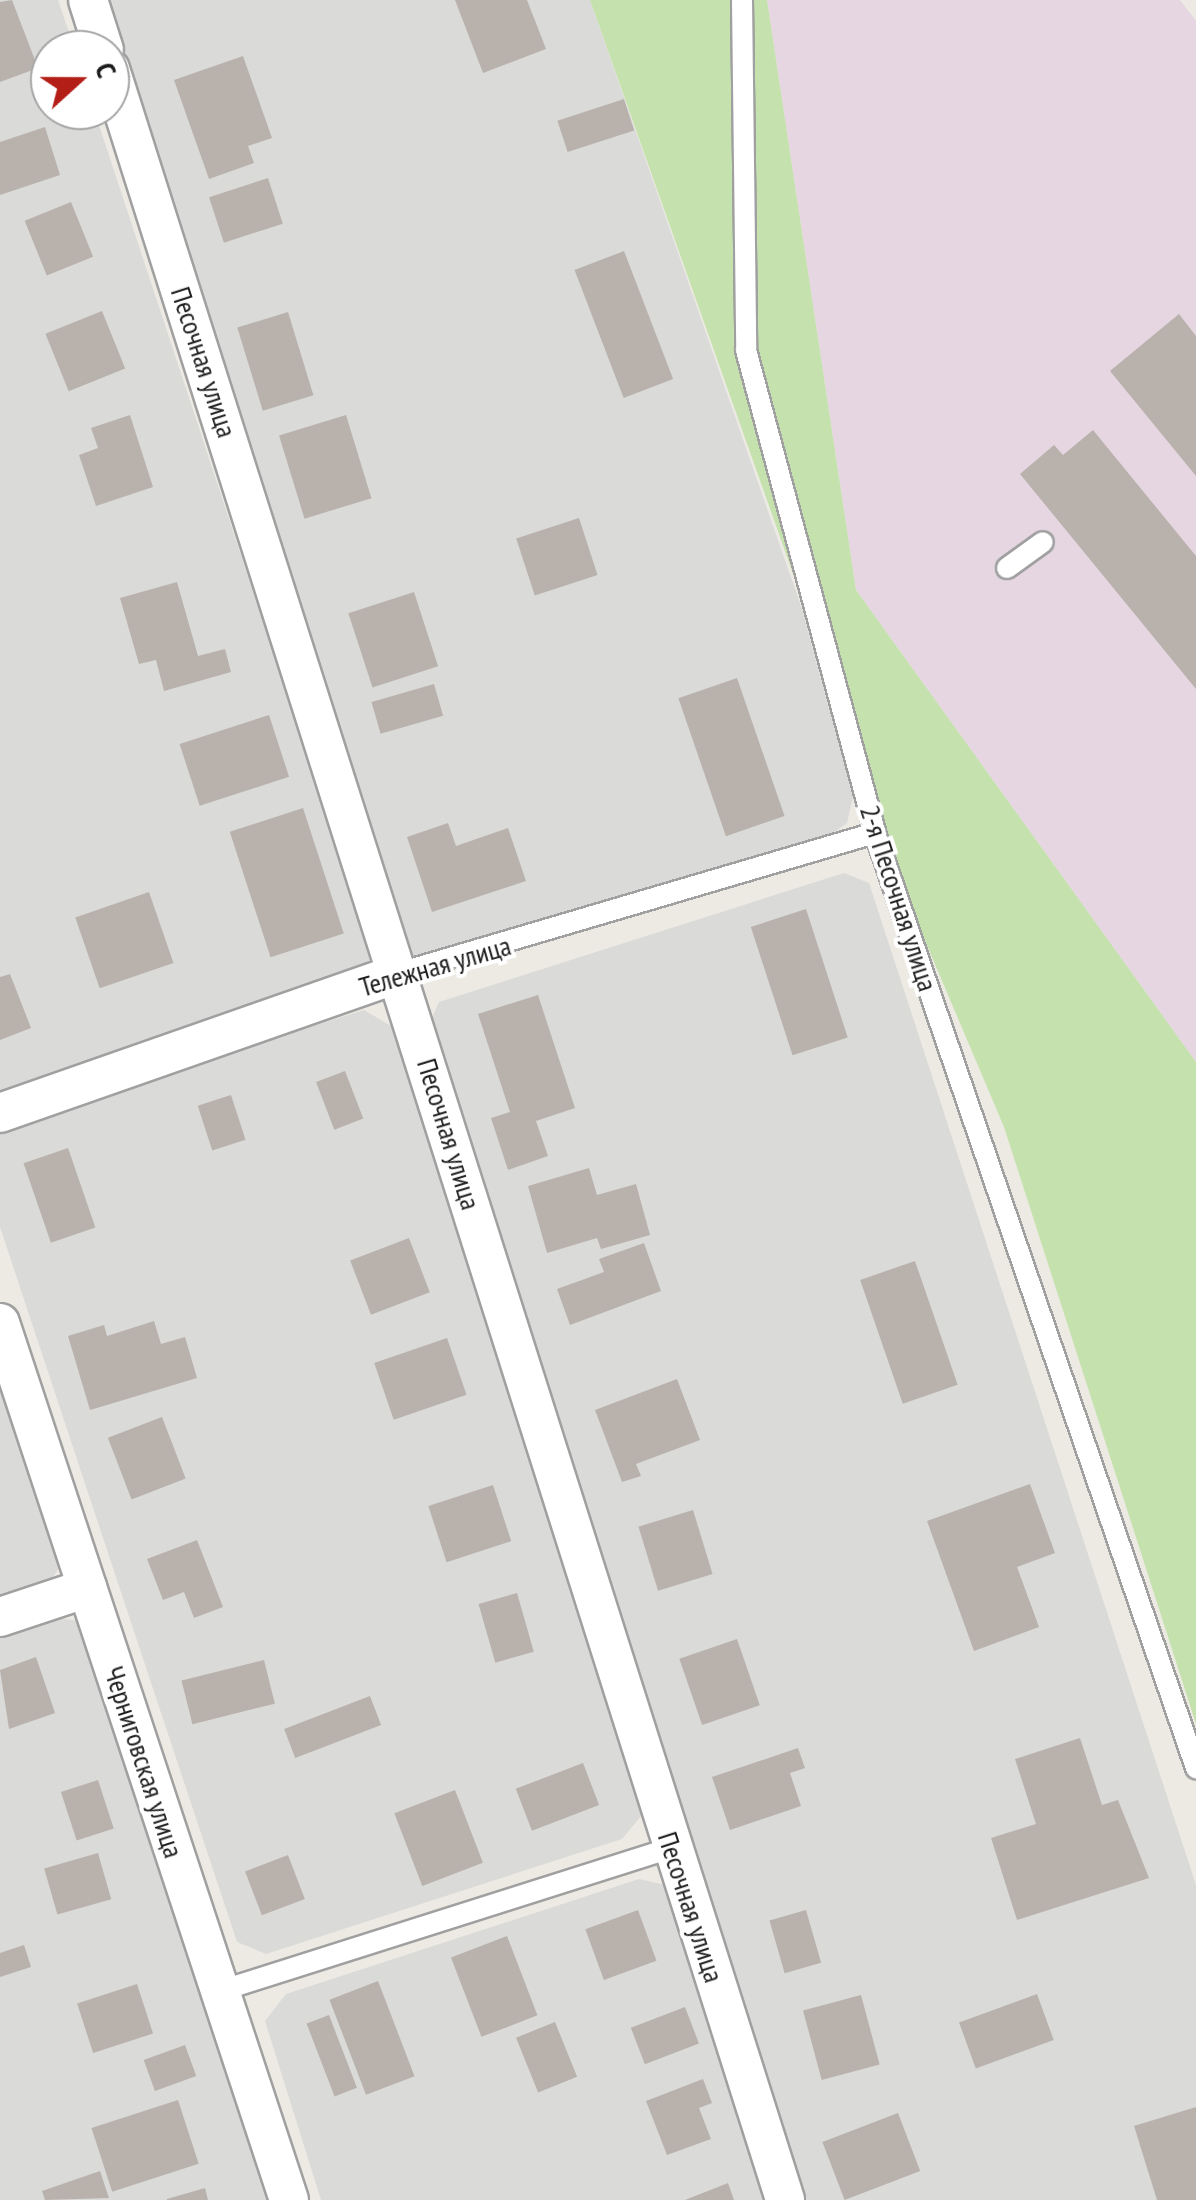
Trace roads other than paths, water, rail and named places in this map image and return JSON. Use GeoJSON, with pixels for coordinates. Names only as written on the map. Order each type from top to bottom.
{"type":"FeatureCollection","features":[{"type":"Feature","properties":{"kind":"street"},"geometry":{"type":"LineString","coordinates":[[88,0],[98,30]]}},
{"type":"Feature","properties":{"kind":"street","name":"Песочная улица"},"geometry":{"type":"LineString","coordinates":[[130,130],[785,2200]]}},
{"type":"Feature","properties":{"kind":"street","name":"Тележная улица"},"geometry":{"type":"LineString","coordinates":[[0,1114],[399,973]]}},
{"type":"Feature","properties":{"kind":"street","name":"Черниговская улица"},"geometry":{"type":"LineString","coordinates":[[0,1323],[289,2200]]}},
{"type":"Feature","properties":{"kind":"street"},"geometry":{"type":"LineString","coordinates":[[0,1617],[87,1588]]}},
{"type":"Feature","properties":{"kind":"lane","name":"2-я Песочная улица"},"geometry":{"type":"LineString","coordinates":[[742,0],[746,350],[875,833],[1196,1768]]}},
{"type":"Feature","properties":{"kind":"lane"},"geometry":{"type":"LineString","coordinates":[[1007,568],[1043,542]]}},
{"type":"Feature","properties":{"kind":"lane","name":"Тележная улица"},"geometry":{"type":"LineString","coordinates":[[399,973],[875,833]]}},
{"type":"Feature","properties":{"kind":"lane"},"geometry":{"type":"LineString","coordinates":[[220,1991],[671,1848]]}}]}
